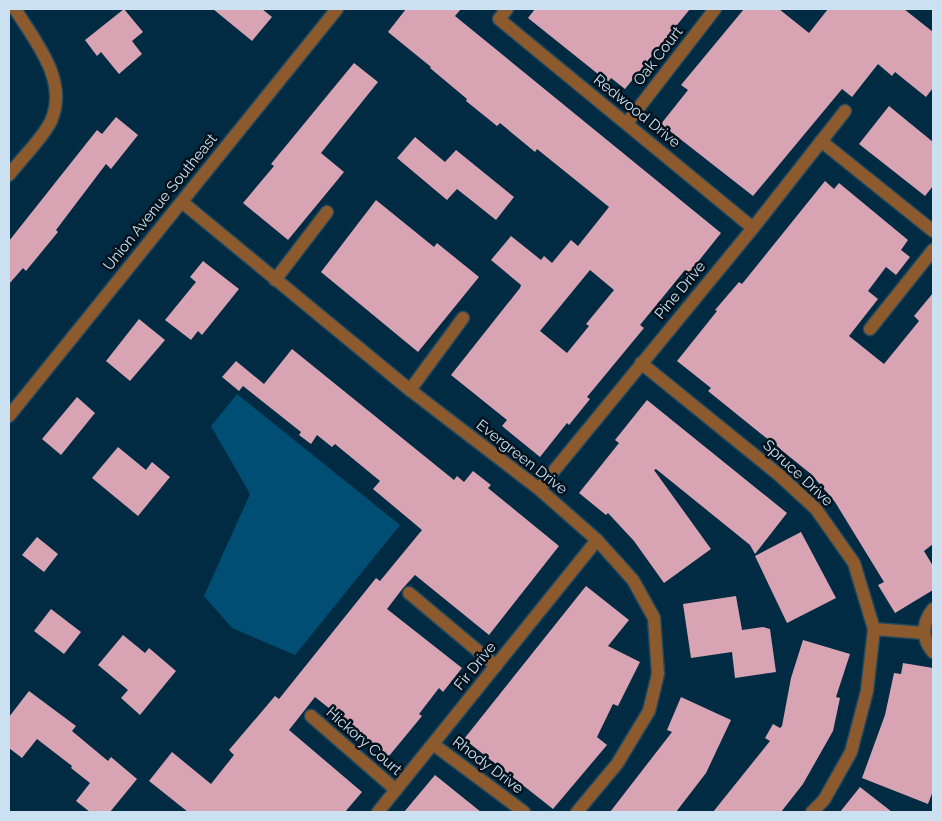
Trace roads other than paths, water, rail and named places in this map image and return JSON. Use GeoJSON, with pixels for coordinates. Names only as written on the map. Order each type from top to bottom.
{"type":"FeatureCollection","features":[{"type":"Feature","properties":{"kind":"street"},"geometry":{"type":"LineString","coordinates":[[9,175],[50,122],[56,107],[52,71],[16,9]]}},
{"type":"Feature","properties":{"kind":"street","name":"Union Avenue Southeast"},"geometry":{"type":"LineString","coordinates":[[9,416],[335,9]]}},
{"type":"Feature","properties":{"kind":"street","name":"Redwood Drive"},"geometry":{"type":"LineString","coordinates":[[507,9],[499,19],[627,122],[753,228]]}},
{"type":"Feature","properties":{"kind":"street","name":"Oak Court"},"geometry":{"type":"LineString","coordinates":[[627,122],[715,9]]}},
{"type":"Feature","properties":{"kind":"street","name":"Pine Drive"},"geometry":{"type":"LineString","coordinates":[[539,489],[641,362],[753,228],[845,111]]}},
{"type":"Feature","properties":{"kind":"street"},"geometry":{"type":"LineString","coordinates":[[821,141],[933,231]]}},
{"type":"Feature","properties":{"kind":"street","name":"Evergreen Drive"},"geometry":{"type":"LineString","coordinates":[[182,202],[274,280],[410,390],[539,489],[597,540],[633,580],[654,618],[658,674],[649,711],[617,764],[577,812]]}},
{"type":"Feature","properties":{"kind":"street"},"geometry":{"type":"LineString","coordinates":[[274,280],[326,212]]}},
{"type":"Feature","properties":{"kind":"street"},"geometry":{"type":"LineString","coordinates":[[870,329],[933,250]]}},
{"type":"Feature","properties":{"kind":"street"},"geometry":{"type":"LineString","coordinates":[[410,390],[463,318]]}},
{"type":"Feature","properties":{"kind":"street","name":"Spruce Drive"},"geometry":{"type":"LineString","coordinates":[[641,362],[779,475],[816,509],[854,563],[874,629],[867,691],[851,752],[824,800],[812,812]]}},
{"type":"Feature","properties":{"kind":"street","name":"Fir Drive"},"geometry":{"type":"LineString","coordinates":[[378,812],[597,540]]}},
{"type":"Feature","properties":{"kind":"street"},"geometry":{"type":"LineString","coordinates":[[409,593],[496,666]]}},
{"type":"Feature","properties":{"kind":"street"},"geometry":{"type":"LineString","coordinates":[[933,609],[924,624],[926,642],[933,652]]}},
{"type":"Feature","properties":{"kind":"street"},"geometry":{"type":"LineString","coordinates":[[874,629],[924,633]]}},
{"type":"Feature","properties":{"kind":"street","name":"Hickory Court"},"geometry":{"type":"LineString","coordinates":[[311,716],[396,790]]}},
{"type":"Feature","properties":{"kind":"street","name":"Rhody Drive"},"geometry":{"type":"LineString","coordinates":[[433,744],[524,812]]}}]}
